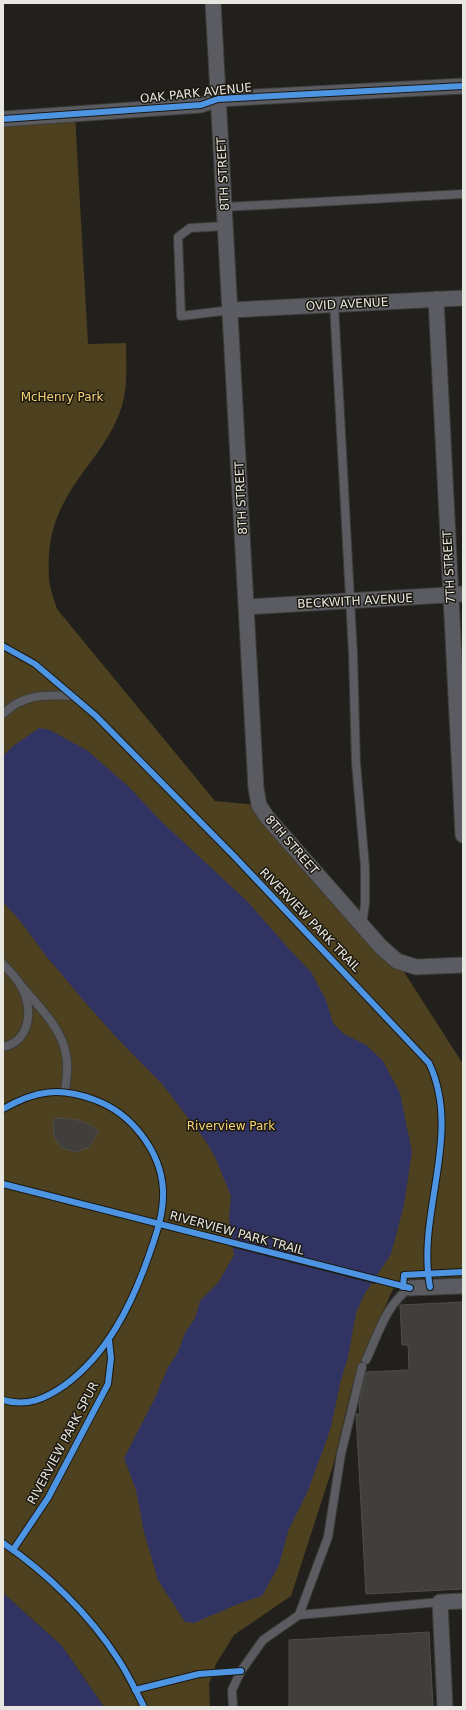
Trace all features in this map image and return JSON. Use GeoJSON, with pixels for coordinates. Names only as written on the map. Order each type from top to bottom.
{"type":"FeatureCollection","features":[{"type":"Feature","properties":{"kind":"street","name":"8TH STREET"},"geometry":{"type":"LineString","coordinates":[[212,3],[231,310],[256,788],[259,805],[266,816],[362,926],[381,947],[397,961],[416,968],[463,965]]}},
{"type":"Feature","properties":{"kind":"street","name":"OAK PARK AVENUE"},"geometry":{"type":"LineString","coordinates":[[3,119],[201,105],[218,99],[463,86]]}},
{"type":"Feature","properties":{"kind":"street","name":"OVID AVENUE"},"geometry":{"type":"LineString","coordinates":[[231,310],[463,298]]}},
{"type":"Feature","properties":{"kind":"street","name":"7TH STREET"},"geometry":{"type":"LineString","coordinates":[[436,299],[457,594],[463,835]]}},
{"type":"Feature","properties":{"kind":"street","name":"BECKWITH AVENUE"},"geometry":{"type":"LineString","coordinates":[[247,607],[457,594]]}},
{"type":"Feature","properties":{"kind":"street"},"geometry":{"type":"LineString","coordinates":[[410,1288],[463,1286]]}},
{"type":"Feature","properties":{"kind":"street"},"geometry":{"type":"LineString","coordinates":[[445,1707],[440,1602],[463,1601]]}},
{"type":"Feature","properties":{"kind":"lane"},"geometry":{"type":"LineString","coordinates":[[225,207],[463,194]]}},
{"type":"Feature","properties":{"kind":"lane"},"geometry":{"type":"LineString","coordinates":[[226,226],[190,228],[178,237],[181,316],[231,310]]}},
{"type":"Feature","properties":{"kind":"lane"},"geometry":{"type":"LineString","coordinates":[[334,304],[355,699],[356,763],[365,867],[365,904],[362,926]]}},
{"type":"Feature","properties":{"kind":"lane"},"geometry":{"type":"LineString","coordinates":[[3,714],[23,700],[35,696],[73,696]]}},
{"type":"Feature","properties":{"kind":"lane"},"geometry":{"type":"LineString","coordinates":[[3,964],[20,983],[53,1026],[62,1041],[67,1056],[65,1092]]}},
{"type":"Feature","properties":{"kind":"lane"},"geometry":{"type":"LineString","coordinates":[[3,1047],[16,1042],[26,1030],[28,1014],[25,995],[20,983]]}},
{"type":"Feature","properties":{"kind":"lane"},"geometry":{"type":"LineString","coordinates":[[299,1615],[328,1537],[341,1454],[364,1364],[392,1304],[400,1294],[410,1288]]}},
{"type":"Feature","properties":{"kind":"lane"},"geometry":{"type":"LineString","coordinates":[[233,1707],[232,1690],[241,1671],[263,1640],[299,1615],[440,1602]]}},
{"type":"Feature","properties":{"kind":"green space","name":"Riverview Park"},"geometry":{"type":"Polygon","coordinates":[[[75,115],[88,344],[126,343],[126,374],[124,398],[116,423],[77,480],[62,505],[53,531],[50,545],[49,581],[57,609],[215,801],[259,805],[397,961],[463,1064],[463,1277],[410,1279],[410,1288],[395,1285],[366,1348],[351,1390],[333,1466],[291,1596],[234,1635],[216,1664],[209,1684],[210,1707],[104,1707],[62,1646],[3,1593],[3,119],[75,115]]]}},
{"type":"Feature","properties":{"kind":"water"},"geometry":{"type":"Polygon","coordinates":[[[39,728],[50,730],[88,751],[128,786],[162,822],[248,902],[311,972],[326,1000],[333,1023],[344,1034],[366,1045],[383,1061],[400,1093],[412,1152],[404,1205],[391,1254],[364,1295],[356,1313],[348,1357],[340,1384],[331,1427],[307,1493],[288,1531],[279,1565],[262,1596],[238,1604],[194,1623],[185,1622],[158,1580],[144,1532],[136,1490],[124,1458],[155,1398],[168,1367],[177,1354],[185,1333],[195,1318],[200,1301],[218,1283],[234,1255],[229,1218],[231,1196],[215,1157],[205,1140],[163,1085],[90,1008],[46,956],[21,922],[3,902],[3,756],[13,746],[39,728]]]}},
{"type":"Feature","properties":{"kind":"water"},"geometry":{"type":"Polygon","coordinates":[[[3,1593],[62,1646],[104,1707],[3,1707],[3,1593]]]}},
{"type":"Feature","properties":{"kind":"pier"},"geometry":{"type":"Polygon","coordinates":[[[230,1239],[379,1277],[375,1284],[231,1247],[230,1239]]]}},
{"type":"Feature","properties":{"kind":"building"},"geometry":{"type":"Polygon","coordinates":[[[62,1118],[78,1120],[99,1131],[89,1147],[76,1152],[64,1149],[59,1145],[54,1136],[53,1124],[54,1119],[62,1118]]]}},
{"type":"Feature","properties":{"kind":"building"},"geometry":{"type":"Polygon","coordinates":[[[463,1302],[463,1589],[366,1594],[356,1414],[360,1414],[359,1403],[366,1372],[409,1370],[408,1345],[402,1345],[400,1305],[463,1302]]]}},
{"type":"Feature","properties":{"kind":"building"},"geometry":{"type":"Polygon","coordinates":[[[429,1632],[433,1707],[289,1707],[289,1640],[429,1632]]]}},
{"type":"Feature","properties":{"kind":"cycle path"},"geometry":{"type":"LineString","coordinates":[[3,119],[201,105],[218,99],[463,86]]}},
{"type":"Feature","properties":{"kind":"cycle path","name":"RIVERVIEW PARK TRAIL"},"geometry":{"type":"LineString","coordinates":[[3,646],[35,664],[96,716],[234,856],[429,1063],[438,1090],[442,1118],[441,1146],[432,1203],[427,1259],[430,1287]]}},
{"type":"Feature","properties":{"kind":"cycle path"},"geometry":{"type":"LineString","coordinates":[[3,1109],[26,1098],[48,1092],[70,1093],[95,1100],[108,1106],[121,1114],[142,1135],[157,1161],[163,1190],[159,1224],[141,1276],[134,1294],[116,1328],[105,1344],[80,1373],[65,1385],[43,1398],[20,1403],[3,1400]]}},
{"type":"Feature","properties":{"kind":"cycle path","name":"RIVERVIEW PARK TRAIL"},"geometry":{"type":"LineString","coordinates":[[3,1184],[410,1288]]}},
{"type":"Feature","properties":{"kind":"cycle path"},"geometry":{"type":"LineString","coordinates":[[403,1287],[404,1275],[463,1272]]}},
{"type":"Feature","properties":{"kind":"cycle path","name":"RIVERVIEW PARK SPUR"},"geometry":{"type":"LineString","coordinates":[[13,1550],[48,1498],[108,1384],[111,1358],[109,1340]]}},
{"type":"Feature","properties":{"kind":"cycle path"},"geometry":{"type":"LineString","coordinates":[[3,1543],[51,1581],[94,1626],[122,1665],[144,1707]]}},
{"type":"Feature","properties":{"kind":"cycle path"},"geometry":{"type":"LineString","coordinates":[[135,1690],[199,1674],[241,1671]]}},
{"type":"Feature","properties":{"kind":"park label","name":"McHenry Park"},"geometry":{"type":"Point","coordinates":[62,397]}}]}
